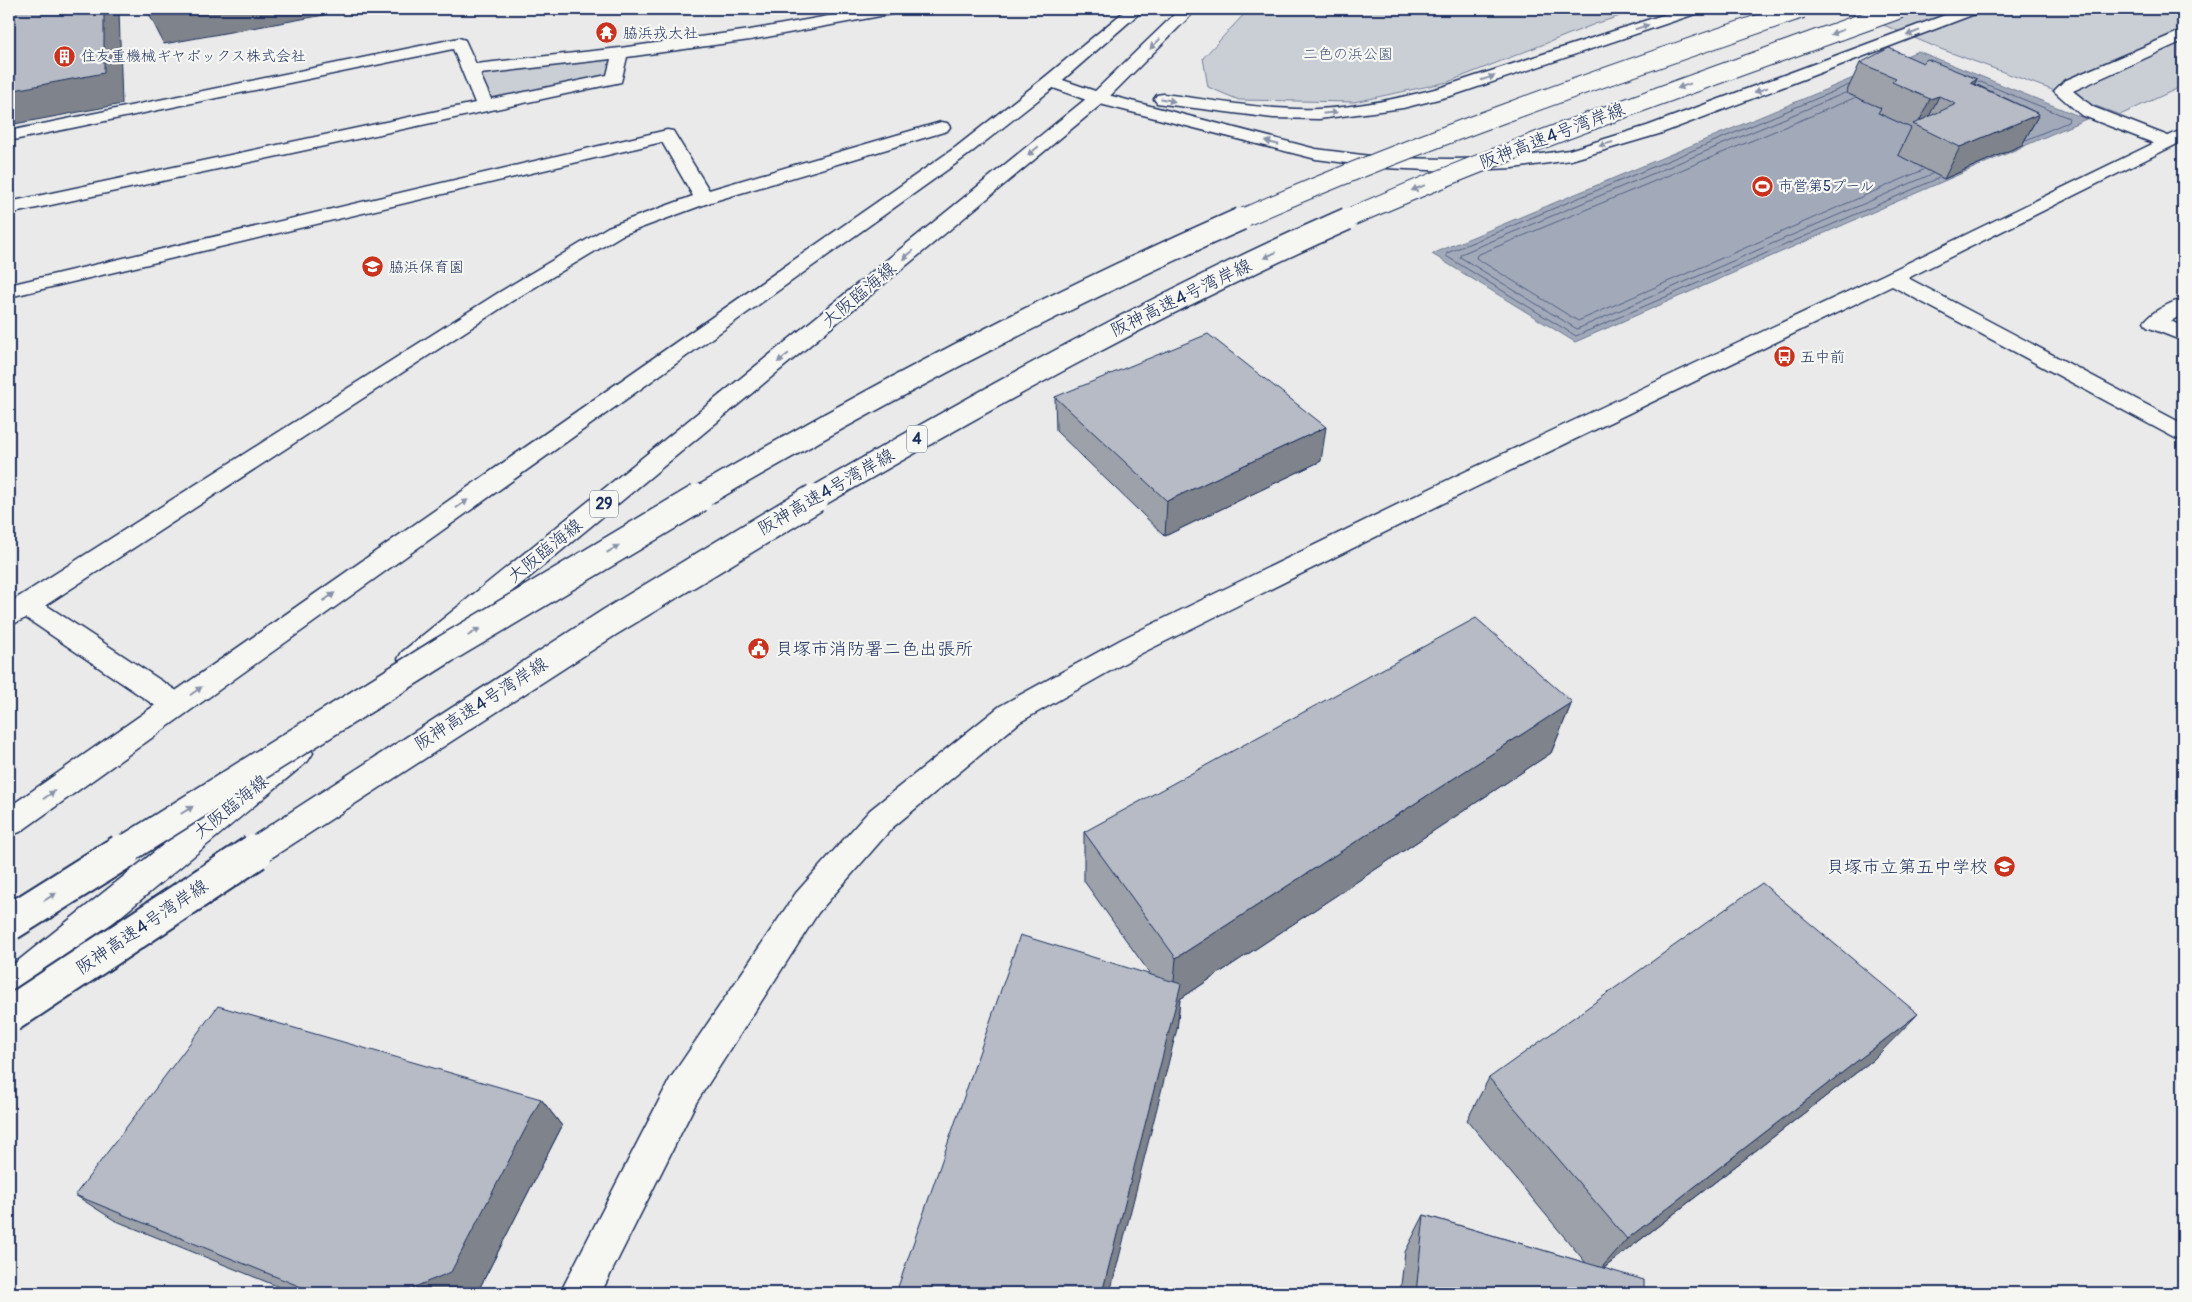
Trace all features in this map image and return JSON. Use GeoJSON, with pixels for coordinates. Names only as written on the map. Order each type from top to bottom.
{"type":"FeatureCollection","features":[{"type":"Feature","properties":{"kind":"main road"},"geometry":{"type":"LineString","coordinates":[[470,70],[620,54],[750,35],[891,9]]}},
{"type":"Feature","properties":{"kind":"main road"},"geometry":{"type":"LineString","coordinates":[[9,823],[962,151],[1051,81],[1136,9]]}},
{"type":"Feature","properties":{"kind":"main road","name":"大阪臨海線"},"geometry":{"type":"LineString","coordinates":[[9,988],[793,350],[1104,93],[1189,9]]}},
{"type":"Feature","properties":{"kind":"main road"},"geometry":{"type":"LineString","coordinates":[[1104,93],[1265,112],[1320,114],[1361,110],[1403,103],[1448,91],[1696,9]]}},
{"type":"Feature","properties":{"kind":"main road","name":"阪神高速4号湾岸線"},"geometry":{"type":"LineString","coordinates":[[9,923],[487,624],[677,511],[870,400],[1026,320],[1196,238],[1359,169],[1484,119],[1802,9]]}},
{"type":"Feature","properties":{"kind":"main road","name":"阪神高速4号湾岸線"},"geometry":{"type":"LineString","coordinates":[[9,1015],[539,666],[744,540],[913,442],[1087,345],[1238,269],[1388,201],[1525,145],[1900,9]]}},
{"type":"Feature","properties":{"kind":"main road"},"geometry":{"type":"LineString","coordinates":[[1051,81],[1104,93],[1316,154],[1385,163],[1450,165],[1513,163],[1571,154],[1653,130],[1975,9]]}},
{"type":"Feature","properties":{"kind":"main road"},"geometry":{"type":"LineString","coordinates":[[2175,138],[2087,111],[2062,91],[2070,85],[2183,35]]}},
{"type":"Feature","properties":{"kind":"main road"},"geometry":{"type":"LineString","coordinates":[[9,136],[459,43],[485,106]]}},
{"type":"Feature","properties":{"kind":"main road"},"geometry":{"type":"LineString","coordinates":[[9,208],[615,78],[620,54]]}},
{"type":"Feature","properties":{"kind":"main road"},"geometry":{"type":"LineString","coordinates":[[176,705],[17,610],[505,297],[615,231],[704,198],[941,127]]}},
{"type":"Feature","properties":{"kind":"main road"},"geometry":{"type":"LineString","coordinates":[[9,291],[667,135],[704,198]]}},
{"type":"Feature","properties":{"kind":"main road"},"geometry":{"type":"LineString","coordinates":[[580,1293],[684,1091],[807,903],[881,819],[1010,714],[1141,642],[1465,482],[1892,278],[2175,138]]}},
{"type":"Feature","properties":{"kind":"main road"},"geometry":{"type":"LineString","coordinates":[[1892,278],[2183,433]]}},
{"type":"Feature","properties":{"kind":"main road"},"geometry":{"type":"LineString","coordinates":[[2183,305],[2155,322],[2183,335]]}},
{"type":"Feature","properties":{"kind":"green space","name":"二色の浜公園"},"geometry":{"type":"Polygon","coordinates":[[[1249,9],[1642,9],[1595,24],[1448,82],[1354,102],[1239,100],[1208,87],[1203,58],[1249,9]]]}},
{"type":"Feature","properties":{"kind":"green space"},"geometry":{"type":"Polygon","coordinates":[[[1846,9],[2183,9],[2183,86],[2120,115],[1938,48],[1846,9]]]}},
{"type":"Feature","properties":{"kind":"green space"},"geometry":{"type":"Polygon","coordinates":[[[614,56],[608,77],[490,103],[476,72],[614,56]]]}},
{"type":"Feature","properties":{"kind":"water","name":"市営第5プール"},"geometry":{"type":"Polygon","coordinates":[[[1918,51],[2086,119],[1575,342],[1432,254],[1918,51]]]}},
{"type":"Feature","properties":{"kind":"building"},"geometry":{"type":"Polygon","coordinates":[[[9,9],[104,9],[104,73],[9,91],[9,9]]]}},
{"type":"Feature","properties":{"kind":"building"},"geometry":{"type":"Polygon","coordinates":[[[148,9],[180,9],[149,14],[148,9]]]}},
{"type":"Feature","properties":{"kind":"building"},"geometry":{"type":"Polygon","coordinates":[[[1889,48],[1923,63],[1927,59],[1977,79],[1971,83],[2039,114],[1960,147],[1913,124],[1956,104],[1939,96],[1930,99],[1892,82],[1896,78],[1860,63],[1889,48]]]}},
{"type":"Feature","properties":{"kind":"building"},"geometry":{"type":"Polygon","coordinates":[[[1208,334],[1326,427],[1167,501],[1055,397],[1208,334]]]}},
{"type":"Feature","properties":{"kind":"building"},"geometry":{"type":"Polygon","coordinates":[[[1476,618],[1572,702],[1176,958],[1084,832],[1476,618]]]}},
{"type":"Feature","properties":{"kind":"building"},"geometry":{"type":"Polygon","coordinates":[[[1762,883],[1918,1014],[1627,1239],[1489,1078],[1762,883]]]}},
{"type":"Feature","properties":{"kind":"building"},"geometry":{"type":"Polygon","coordinates":[[[1020,935],[1181,984],[1102,1293],[896,1293],[1020,935]]]}},
{"type":"Feature","properties":{"kind":"building"},"geometry":{"type":"Polygon","coordinates":[[[218,1006],[541,1099],[451,1272],[400,1293],[316,1293],[75,1195],[218,1006]]]}},
{"type":"Feature","properties":{"kind":"building"},"geometry":{"type":"Polygon","coordinates":[[[1424,1215],[1644,1280],[1644,1293],[1416,1293],[1424,1215]]]}},
{"type":"Feature","properties":{"kind":"place","name":"脇浜戎大社"},"geometry":{"type":"Point","coordinates":[607,33]}},
{"type":"Feature","properties":{"kind":"place","name":"住友重機械ギヤボックス株式会社"},"geometry":{"type":"Point","coordinates":[65,56]}},
{"type":"Feature","properties":{"kind":"place","name":"市営第5プール"},"geometry":{"type":"Point","coordinates":[1762,186]}},
{"type":"Feature","properties":{"kind":"place","name":"脇浜保育園"},"geometry":{"type":"Point","coordinates":[373,267]}},
{"type":"Feature","properties":{"kind":"place","name":"五中前"},"geometry":{"type":"Point","coordinates":[1784,357]}},
{"type":"Feature","properties":{"kind":"place","name":"貝塚市消防署二色出張所"},"geometry":{"type":"Point","coordinates":[759,649]}},
{"type":"Feature","properties":{"kind":"place","name":"貝塚市立第五中学校"},"geometry":{"type":"Point","coordinates":[2004,867]}}]}
